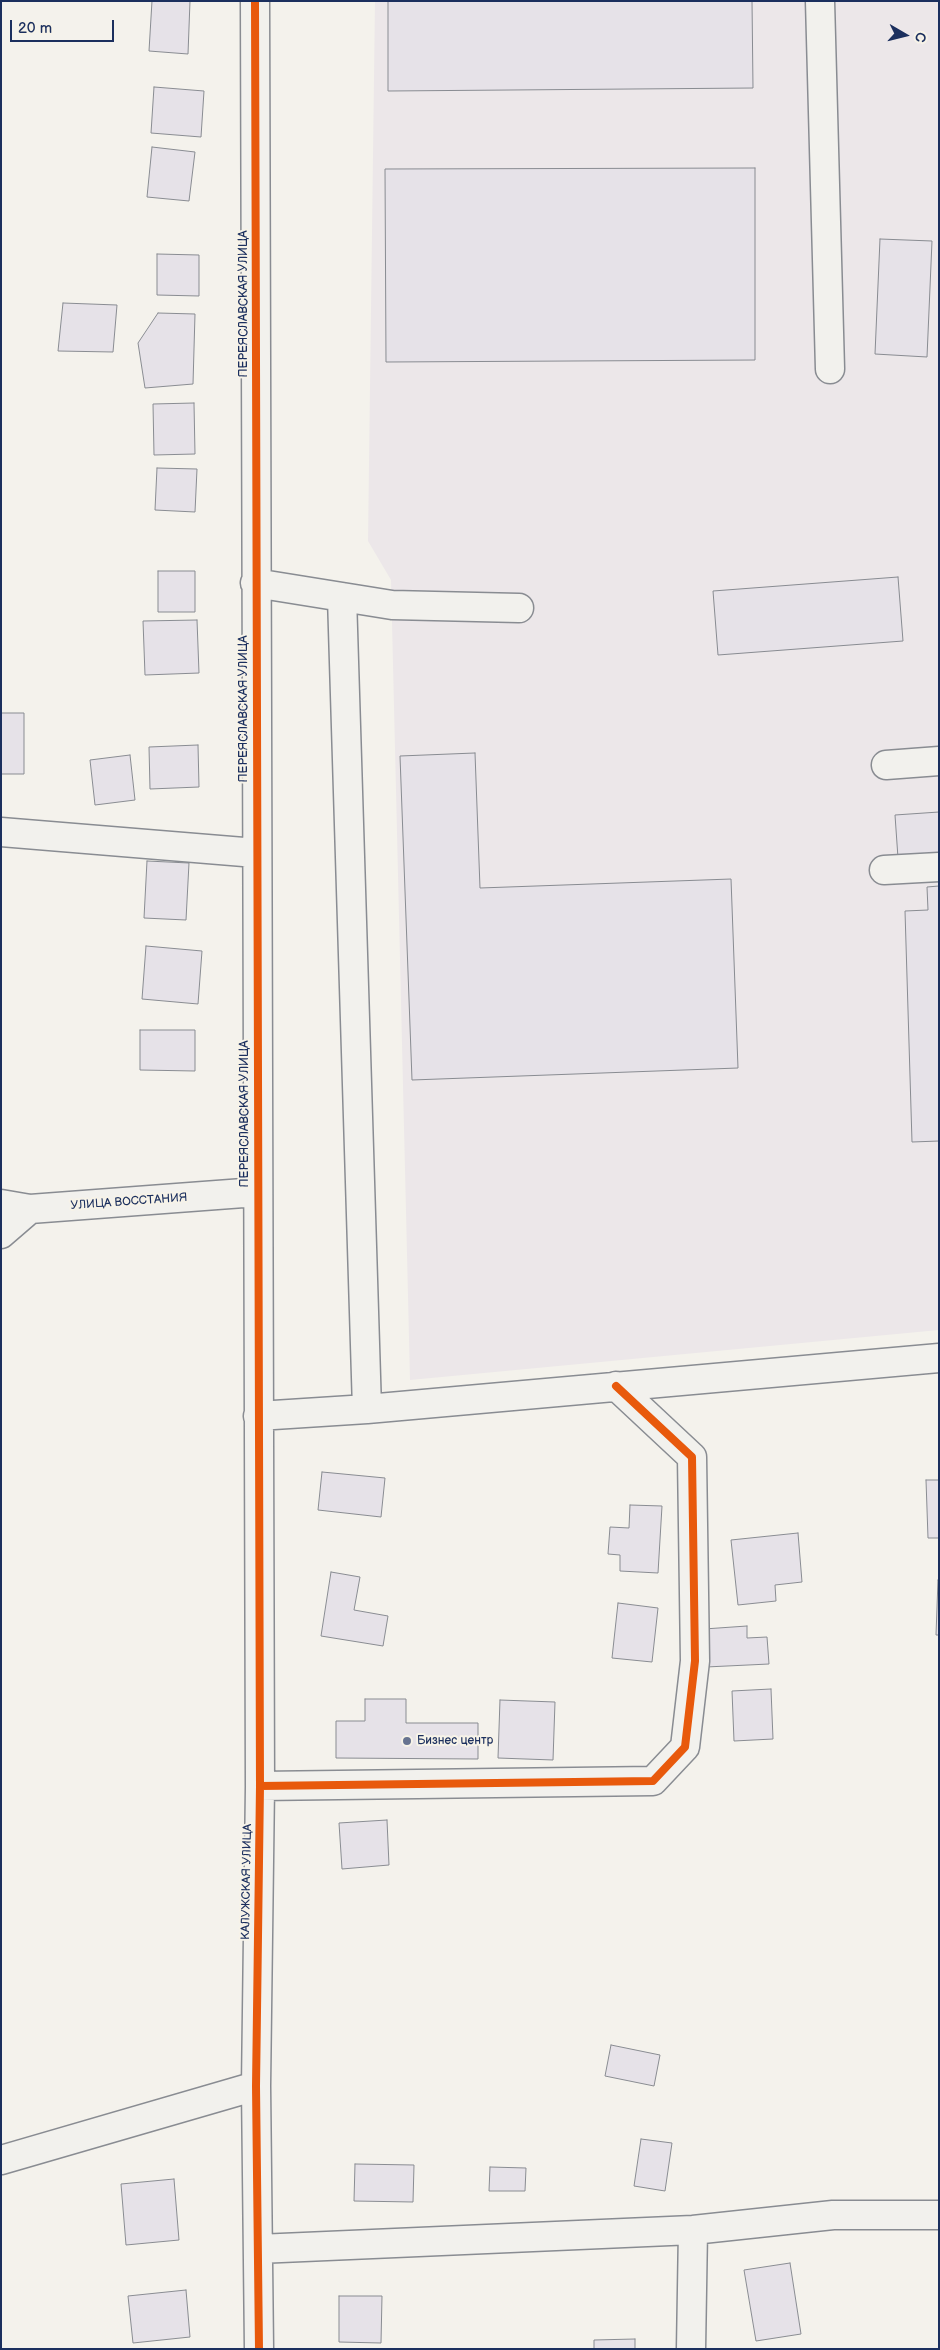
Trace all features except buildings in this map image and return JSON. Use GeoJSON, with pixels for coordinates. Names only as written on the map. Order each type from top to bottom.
{"type":"FeatureCollection","features":[{"type":"Feature","properties":{"kind":"street","name":"ПЕРЕЯСЛАВСКАЯ УЛИЦА"},"geometry":{"type":"LineString","coordinates":[[255,1],[258,1416]]}},
{"type":"Feature","properties":{"kind":"street"},"geometry":{"type":"LineString","coordinates":[[820,1],[830,369]]}},
{"type":"Feature","properties":{"kind":"street"},"geometry":{"type":"LineString","coordinates":[[255,583],[392,605],[519,608]]}},
{"type":"Feature","properties":{"kind":"street"},"geometry":{"type":"LineString","coordinates":[[342,597],[366,1410]]}},
{"type":"Feature","properties":{"kind":"street"},"geometry":{"type":"LineString","coordinates":[[886,766],[939,761]]}},
{"type":"Feature","properties":{"kind":"street"},"geometry":{"type":"LineString","coordinates":[[1,832],[256,853]]}},
{"type":"Feature","properties":{"kind":"street"},"geometry":{"type":"LineString","coordinates":[[884,870],[939,867]]}},
{"type":"Feature","properties":{"kind":"street","name":"УЛИЦА ВОССТАНИЯ"},"geometry":{"type":"LineString","coordinates":[[1,1204],[30,1209],[257,1192]]}},
{"type":"Feature","properties":{"kind":"street"},"geometry":{"type":"LineString","coordinates":[[1,1234],[30,1209]]}},
{"type":"Feature","properties":{"kind":"street"},"geometry":{"type":"LineString","coordinates":[[258,1416],[366,1410],[939,1358]]}},
{"type":"Feature","properties":{"kind":"street"},"geometry":{"type":"LineString","coordinates":[[260,1786],[652,1781],[685,1747],[695,1661],[692,1457],[616,1386]]}},
{"type":"Feature","properties":{"kind":"street","name":"КАЛУЖСКАЯ УЛИЦА"},"geometry":{"type":"LineString","coordinates":[[258,1416],[260,1786],[256,2086],[259,2349]]}},
{"type":"Feature","properties":{"kind":"street"},"geometry":{"type":"LineString","coordinates":[[1,2160],[256,2086]]}},
{"type":"Feature","properties":{"kind":"street"},"geometry":{"type":"LineString","coordinates":[[258,2249],[693,2230],[833,2215],[939,2215]]}},
{"type":"Feature","properties":{"kind":"street"},"geometry":{"type":"LineString","coordinates":[[691,2349],[693,2230]]}},
{"type":"Feature","properties":{"kind":"shaded area"},"geometry":{"type":"Polygon","coordinates":[[[375,1],[939,1],[939,1330],[410,1380],[391,580],[368,541],[375,1]]]}},
{"type":"Feature","properties":{"kind":"cycle path"},"geometry":{"type":"LineString","coordinates":[[255,1],[260,1786],[256,2086],[259,2349]]}},
{"type":"Feature","properties":{"kind":"cycle path"},"geometry":{"type":"LineString","coordinates":[[260,1786],[653,1781],[685,1747],[695,1661],[692,1457],[616,1386]]}},
{"type":"Feature","properties":{"kind":"place","name":"Бизнес центр"},"geometry":{"type":"Point","coordinates":[407,1741]}}]}
